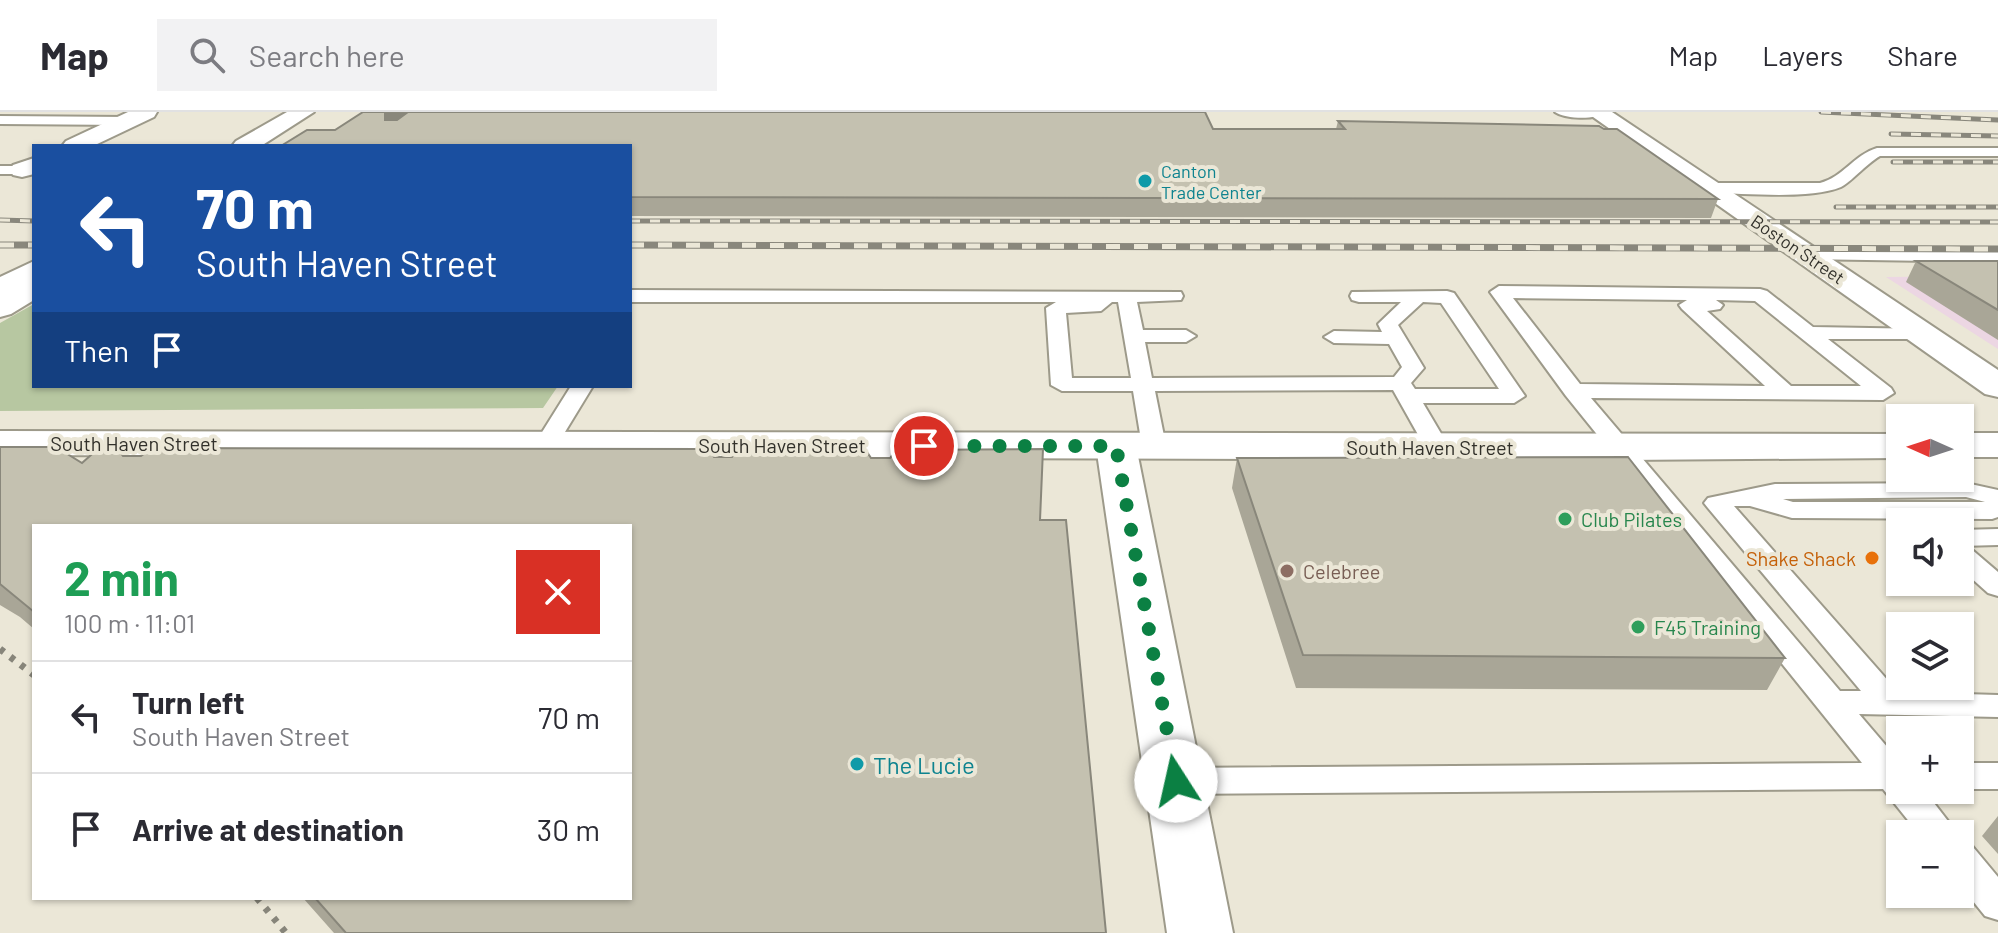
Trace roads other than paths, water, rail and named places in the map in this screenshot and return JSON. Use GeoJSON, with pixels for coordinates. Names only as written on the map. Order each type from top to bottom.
{"type":"FeatureCollection","features":[{"type":"Feature","properties":{"kind":"street"},"geometry":{"type":"LineString","coordinates":[[247,144],[303,112]]}},
{"type":"Feature","properties":{"kind":"street"},"geometry":{"type":"LineString","coordinates":[[257,144],[314,112]]}},
{"type":"Feature","properties":{"kind":"street"},"geometry":{"type":"LineString","coordinates":[[275,144],[330,112]]}},
{"type":"Feature","properties":{"kind":"street","name":"Boston Street"},"geometry":{"type":"LineString","coordinates":[[1598,112],[1998,386]]}},
{"type":"Feature","properties":{"kind":"street"},"geometry":{"type":"LineString","coordinates":[[78,144],[136,116]]}},
{"type":"Feature","properties":{"kind":"street"},"geometry":{"type":"LineString","coordinates":[[0,288],[32,269]]}},
{"type":"Feature","properties":{"kind":"street"},"geometry":{"type":"LineString","coordinates":[[0,307],[32,288]]}},
{"type":"Feature","properties":{"kind":"street","name":"South Haven Street"},"geometry":{"type":"LineString","coordinates":[[0,443],[182,456],[546,445],[888,461],[1135,446],[1886,446]]}},
{"type":"Feature","properties":{"kind":"street"},"geometry":{"type":"LineString","coordinates":[[1974,445],[1998,445]]}},
{"type":"Feature","properties":{"kind":"street"},"geometry":{"type":"LineString","coordinates":[[1135,446],[1176,781],[1200,933]]}},
{"type":"Feature","properties":{"kind":"lane"},"geometry":{"type":"LineString","coordinates":[[0,118],[9,112]]}},
{"type":"Feature","properties":{"kind":"lane"},"geometry":{"type":"LineString","coordinates":[[1561,112],[1598,112]]}},
{"type":"Feature","properties":{"kind":"lane"},"geometry":{"type":"LineString","coordinates":[[0,118],[136,116]]}},
{"type":"Feature","properties":{"kind":"lane"},"geometry":{"type":"LineString","coordinates":[[1709,188],[1820,188],[1839,183],[1859,162],[1877,152],[1998,152]]}},
{"type":"Feature","properties":{"kind":"lane"},"geometry":{"type":"LineString","coordinates":[[1807,255],[1995,257]]}},
{"type":"Feature","properties":{"kind":"lane"},"geometry":{"type":"LineString","coordinates":[[1574,391],[1883,393],[1760,295],[1499,292],[1574,391],[1886,767]]}},
{"type":"Feature","properties":{"kind":"lane"},"geometry":{"type":"LineString","coordinates":[[633,301],[1174,296]]}},
{"type":"Feature","properties":{"kind":"lane"},"geometry":{"type":"LineString","coordinates":[[1105,298],[1094,307],[1056,308],[1062,385],[1404,390],[1514,396],[1447,297],[1359,296]]}},
{"type":"Feature","properties":{"kind":"lane"},"geometry":{"type":"LineString","coordinates":[[1127,297],[1144,385],[1135,446]]}},
{"type":"Feature","properties":{"kind":"lane"},"geometry":{"type":"LineString","coordinates":[[1404,390],[1413,368],[1388,324],[1418,297]]}},
{"type":"Feature","properties":{"kind":"lane"},"geometry":{"type":"LineString","coordinates":[[1772,305],[1689,305],[1785,392]]}},
{"type":"Feature","properties":{"kind":"lane"},"geometry":{"type":"LineString","coordinates":[[1808,333],[1920,333]]}},
{"type":"Feature","properties":{"kind":"lane"},"geometry":{"type":"LineString","coordinates":[[1134,336],[1186,336]]}},
{"type":"Feature","properties":{"kind":"lane"},"geometry":{"type":"LineString","coordinates":[[1334,337],[1396,338]]}},
{"type":"Feature","properties":{"kind":"lane"},"geometry":{"type":"LineString","coordinates":[[546,445],[581,388]]}},
{"type":"Feature","properties":{"kind":"lane"},"geometry":{"type":"LineString","coordinates":[[1404,390],[1437,447]]}},
{"type":"Feature","properties":{"kind":"lane"},"geometry":{"type":"LineString","coordinates":[[1888,702],[1717,503],[1751,498],[1792,510],[1992,511],[1998,500]]}},
{"type":"Feature","properties":{"kind":"lane"},"geometry":{"type":"LineString","coordinates":[[1974,538],[1998,537]]}},
{"type":"Feature","properties":{"kind":"lane"},"geometry":{"type":"LineString","coordinates":[[1974,566],[1998,587]]}},
{"type":"Feature","properties":{"kind":"lane"},"geometry":{"type":"LineString","coordinates":[[1831,702],[1998,706]]}},
{"type":"Feature","properties":{"kind":"lane"},"geometry":{"type":"LineString","coordinates":[[1974,776],[1998,776]]}},
{"type":"Feature","properties":{"kind":"lane"},"geometry":{"type":"LineString","coordinates":[[1176,781],[1886,782]]}},
{"type":"Feature","properties":{"kind":"lane"},"geometry":{"type":"LineString","coordinates":[[1916,804],[1929,820]]}},
{"type":"Feature","properties":{"kind":"lane"},"geometry":{"type":"LineString","coordinates":[[1974,875],[1998,904]]}},
{"type":"Feature","properties":{"kind":"railway"},"geometry":{"type":"LineString","coordinates":[[1821,112],[1998,120]]}},
{"type":"Feature","properties":{"kind":"railway"},"geometry":{"type":"LineString","coordinates":[[1891,134],[1998,136]]}},
{"type":"Feature","properties":{"kind":"railway"},"geometry":{"type":"LineString","coordinates":[[1893,162],[1998,162]]}},
{"type":"Feature","properties":{"kind":"railway"},"geometry":{"type":"LineString","coordinates":[[1836,207],[1998,207]]}},
{"type":"Feature","properties":{"kind":"railway"},"geometry":{"type":"LineString","coordinates":[[0,220],[32,221]]}},
{"type":"Feature","properties":{"kind":"railway"},"geometry":{"type":"LineString","coordinates":[[632,221],[1998,222]]}},
{"type":"Feature","properties":{"kind":"railway"},"geometry":{"type":"LineString","coordinates":[[0,245],[32,245]]}},
{"type":"Feature","properties":{"kind":"railway"},"geometry":{"type":"LineString","coordinates":[[632,245],[1998,249]]}},
{"type":"Feature","properties":{"kind":"place","name":"Canton Trade Center"},"geometry":{"type":"Point","coordinates":[1145,181]}},
{"type":"Feature","properties":{"kind":"place","name":"Club Pilates"},"geometry":{"type":"Point","coordinates":[1565,519]}},
{"type":"Feature","properties":{"kind":"place","name":"Shake Shack"},"geometry":{"type":"Point","coordinates":[1872,558]}},
{"type":"Feature","properties":{"kind":"place","name":"Celebree"},"geometry":{"type":"Point","coordinates":[1287,571]}},
{"type":"Feature","properties":{"kind":"place","name":"F45 Training"},"geometry":{"type":"Point","coordinates":[1638,627]}},
{"type":"Feature","properties":{"kind":"place","name":"The Lucie"},"geometry":{"type":"Point","coordinates":[857,764]}}]}
